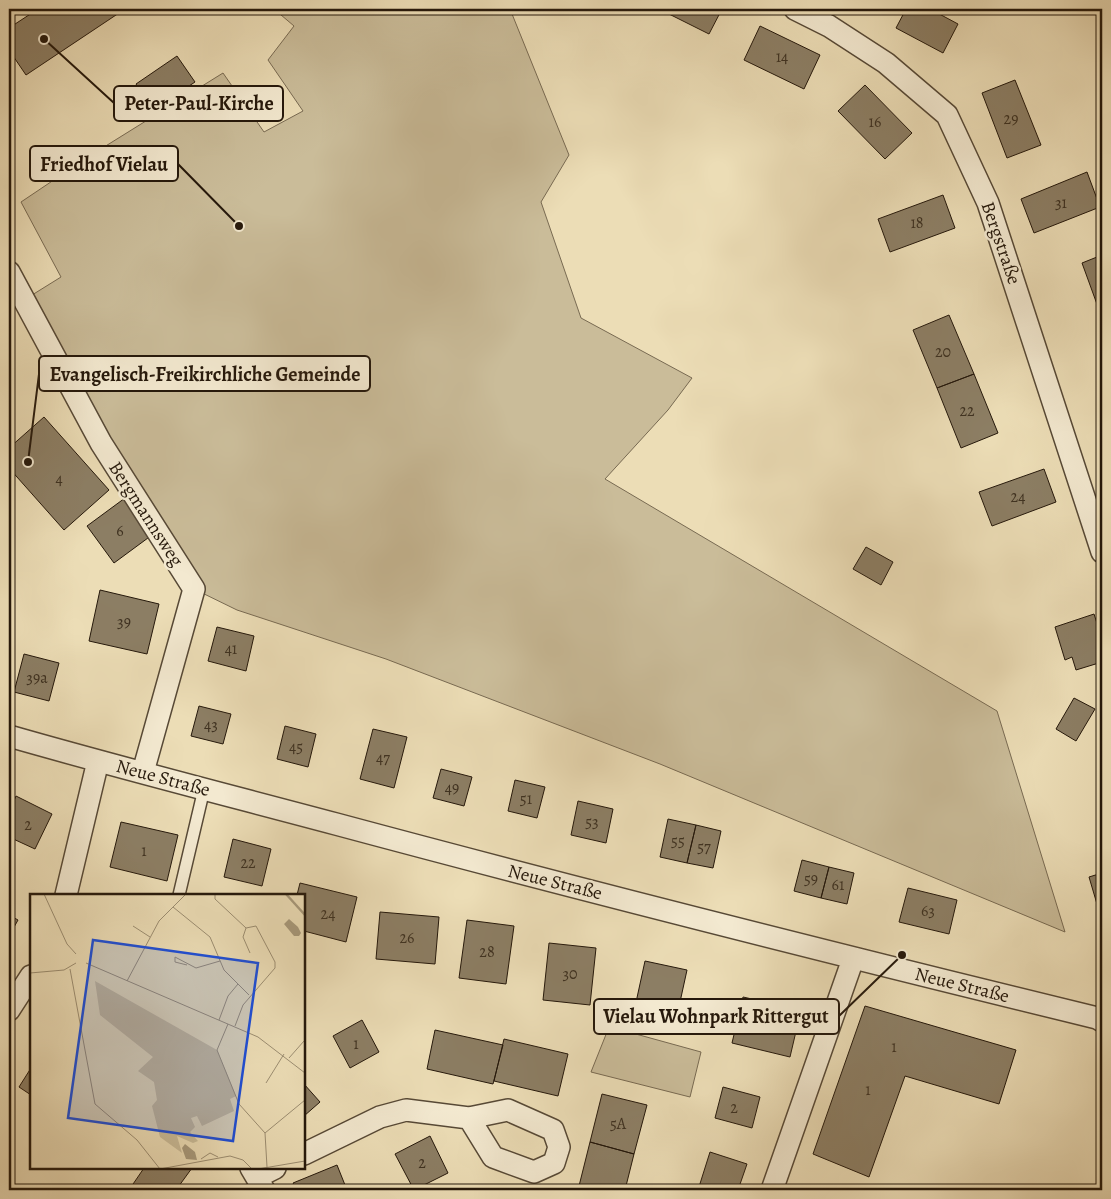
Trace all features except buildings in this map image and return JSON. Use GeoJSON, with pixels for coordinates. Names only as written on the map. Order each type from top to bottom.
{"type":"FeatureCollection","features":[{"type":"Feature","properties":{"kind":"street","name":"Bergstraße"},"geometry":{"type":"LineString","coordinates":[[794,9],[829,26],[886,63],[947,115],[988,203],[1102,552]]}},
{"type":"Feature","properties":{"kind":"street","name":"Bergmannsweg"},"geometry":{"type":"LineString","coordinates":[[9,272],[101,443],[194,589],[143,772]]}},
{"type":"Feature","properties":{"kind":"street","name":"Neue Straße"},"geometry":{"type":"LineString","coordinates":[[9,736],[548,881],[853,959],[1097,1018],[1102,1021]]}},
{"type":"Feature","properties":{"kind":"street"},"geometry":{"type":"LineString","coordinates":[[66,894],[98,761]]}},
{"type":"Feature","properties":{"kind":"street"},"geometry":{"type":"LineString","coordinates":[[772,1190],[853,959]]}},
{"type":"Feature","properties":{"kind":"street"},"geometry":{"type":"LineString","coordinates":[[9,1010],[30,981]]}},
{"type":"Feature","properties":{"kind":"street"},"geometry":{"type":"LineString","coordinates":[[305,1154],[380,1117],[406,1110],[468,1118]]}},
{"type":"Feature","properties":{"kind":"lane"},"geometry":{"type":"LineString","coordinates":[[179,894],[204,789]]}},
{"type":"Feature","properties":{"kind":"shaded area"},"geometry":{"type":"Polygon","coordinates":[[[274,9],[510,9],[569,155],[541,202],[581,318],[692,378],[668,410],[605,479],[997,711],[1065,932],[660,764],[386,659],[237,610],[194,589],[24,300],[61,277],[21,202],[88,157],[223,73],[264,132],[303,111],[268,60],[294,26],[274,9]]]}},
{"type":"Feature","properties":{"kind":"shaded area"},"geometry":{"type":"Polygon","coordinates":[[[614,1028],[701,1052],[690,1097],[591,1072],[607,1032],[614,1028]]]}},
{"type":"Feature","properties":{"kind":"place","name":"Peter-Paul-Kirche"},"geometry":{"type":"Point","coordinates":[44,39]}},
{"type":"Feature","properties":{"kind":"place","name":"Friedhof Vielau"},"geometry":{"type":"Point","coordinates":[239,226]}},
{"type":"Feature","properties":{"kind":"place","name":"Evangelisch-Freikirchliche Gemeinde"},"geometry":{"type":"Point","coordinates":[28,462]}},
{"type":"Feature","properties":{"kind":"place","name":"Vielau Wohnpark Rittergut"},"geometry":{"type":"Point","coordinates":[902,955]}}]}
